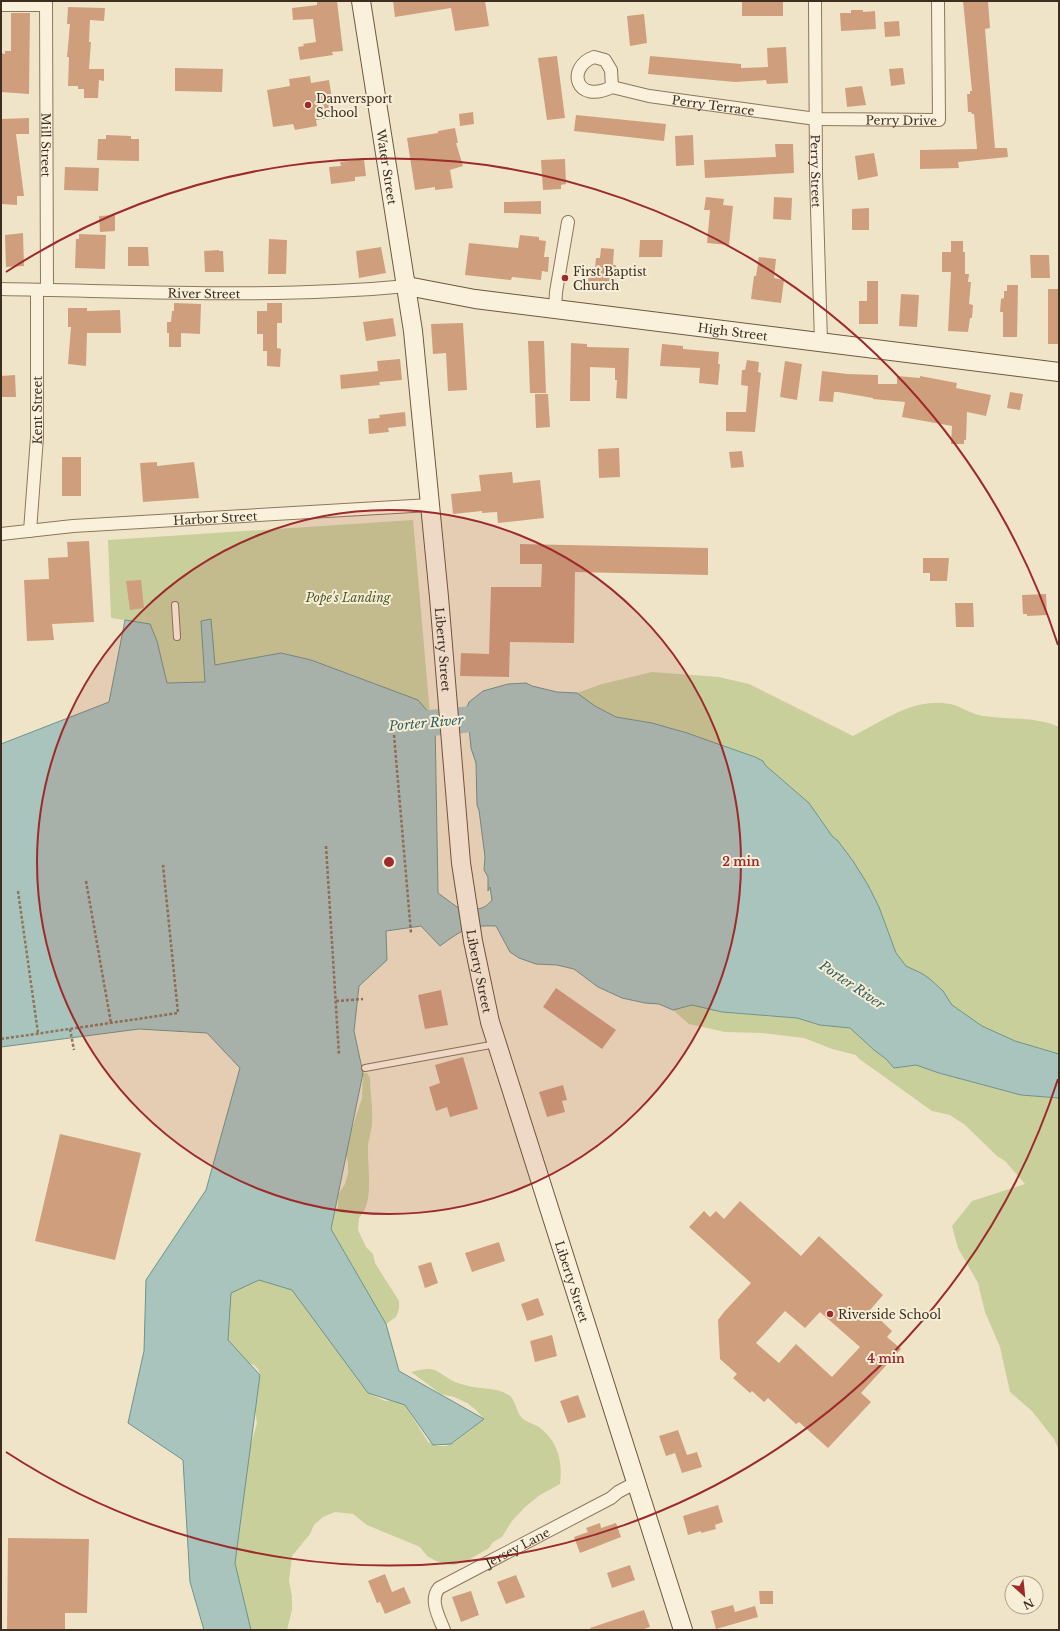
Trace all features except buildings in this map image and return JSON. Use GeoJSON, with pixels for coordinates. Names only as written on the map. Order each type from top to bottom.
{"type":"FeatureCollection","features":[{"type":"Feature","properties":{"kind":"street","name":"Water Street"},"geometry":{"type":"LineString","coordinates":[[361,1],[407,286]]}},
{"type":"Feature","properties":{"kind":"street","name":"Perry Street"},"geometry":{"type":"LineString","coordinates":[[815,1],[821,342]]}},
{"type":"Feature","properties":{"kind":"street","name":"Perry Drive"},"geometry":{"type":"LineString","coordinates":[[816,119],[939,120],[938,1]]}},
{"type":"Feature","properties":{"kind":"street"},"geometry":{"type":"LineString","coordinates":[[1,5],[46,3]]}},
{"type":"Feature","properties":{"kind":"street","name":"Mill Street"},"geometry":{"type":"LineString","coordinates":[[42,290],[46,3]]}},
{"type":"Feature","properties":{"kind":"street","name":"Perry Terrace"},"geometry":{"type":"LineString","coordinates":[[612,87],[649,96],[816,119]]}},
{"type":"Feature","properties":{"kind":"street"},"geometry":{"type":"LineString","coordinates":[[555,309],[556,292],[568,222]]}},
{"type":"Feature","properties":{"kind":"street","name":"River Street"},"geometry":{"type":"LineString","coordinates":[[1,289],[287,293],[353,291],[407,286]]}},
{"type":"Feature","properties":{"kind":"street","name":"High Street"},"geometry":{"type":"LineString","coordinates":[[407,286],[475,299],[1059,372]]}},
{"type":"Feature","properties":{"kind":"street","name":"Liberty Street"},"geometry":{"type":"LineString","coordinates":[[407,286],[413,330],[430,505],[461,863],[473,941],[488,1015],[635,1484],[683,1630]]}},
{"type":"Feature","properties":{"kind":"street","name":"Kent Street"},"geometry":{"type":"LineString","coordinates":[[30,531],[37,438],[42,290]]}},
{"type":"Feature","properties":{"kind":"street","name":"Harbor Street"},"geometry":{"type":"LineString","coordinates":[[1,534],[80,526],[430,505]]}},
{"type":"Feature","properties":{"kind":"street","name":"Jersey Lane"},"geometry":{"type":"LineString","coordinates":[[444,1630],[435,1607],[436,1592],[439,1588],[635,1484]]}},
{"type":"Feature","properties":{"kind":"lane"},"geometry":{"type":"LineString","coordinates":[[175,605],[177,637]]}},
{"type":"Feature","properties":{"kind":"lane"},"geometry":{"type":"LineString","coordinates":[[365,1068],[497,1044]]}},
{"type":"Feature","properties":{"kind":"path"},"geometry":{"type":"LineString","coordinates":[[394,735],[411,933]]}},
{"type":"Feature","properties":{"kind":"path"},"geometry":{"type":"LineString","coordinates":[[326,846],[339,1055]]}},
{"type":"Feature","properties":{"kind":"path"},"geometry":{"type":"LineString","coordinates":[[1,1039],[178,1013],[163,865]]}},
{"type":"Feature","properties":{"kind":"path"},"geometry":{"type":"LineString","coordinates":[[86,881],[111,1023]]}},
{"type":"Feature","properties":{"kind":"path"},"geometry":{"type":"LineString","coordinates":[[18,891],[38,1034]]}},
{"type":"Feature","properties":{"kind":"path"},"geometry":{"type":"LineString","coordinates":[[336,1001],[363,999]]}},
{"type":"Feature","properties":{"kind":"path"},"geometry":{"type":"LineString","coordinates":[[70,1029],[74,1050]]}},
{"type":"Feature","properties":{"kind":"green space","name":"Pope's Landing"},"geometry":{"type":"Polygon","coordinates":[[[413,520],[430,714],[418,700],[311,660],[281,653],[215,665],[211,620],[201,621],[205,682],[167,683],[157,641],[150,624],[111,618],[108,540],[413,520]]]}},
{"type":"Feature","properties":{"kind":"green space"},"geometry":{"type":"Polygon","coordinates":[[[652,672],[719,677],[749,684],[853,736],[887,717],[911,707],[937,703],[954,705],[980,715],[1041,721],[1059,727],[1059,1054],[1015,1041],[982,1026],[952,1005],[939,988],[929,979],[906,966],[896,953],[879,907],[855,865],[809,803],[765,765],[763,761],[687,733],[652,723],[616,717],[595,706],[577,693],[602,684],[652,672]]]}},
{"type":"Feature","properties":{"kind":"green space"},"geometry":{"type":"Polygon","coordinates":[[[692,1005],[722,1012],[797,1018],[820,1025],[850,1028],[886,1059],[894,1068],[916,1065],[939,1073],[1021,1095],[1059,1098],[1059,1450],[1054,1439],[1032,1411],[1010,1392],[1000,1347],[985,1312],[978,1283],[958,1248],[952,1226],[972,1201],[1025,1184],[1005,1161],[997,1156],[965,1125],[950,1115],[932,1111],[858,1058],[856,1055],[832,1049],[804,1038],[762,1033],[725,1032],[689,1024],[673,1010],[692,1005]]]}},
{"type":"Feature","properties":{"kind":"green space"},"geometry":{"type":"Polygon","coordinates":[[[363,1073],[367,1073],[370,1078],[372,1128],[368,1146],[369,1194],[364,1211],[359,1218],[358,1230],[366,1247],[373,1254],[375,1263],[399,1301],[399,1309],[396,1317],[386,1324],[381,1320],[331,1231],[334,1212],[338,1207],[338,1195],[345,1184],[348,1173],[348,1163],[345,1150],[362,1098],[363,1073]]]}},
{"type":"Feature","properties":{"kind":"green space"},"geometry":{"type":"Polygon","coordinates":[[[276,1279],[292,1290],[333,1337],[351,1370],[368,1393],[385,1401],[394,1400],[405,1405],[428,1442],[438,1446],[446,1446],[455,1442],[484,1419],[467,1403],[454,1397],[441,1394],[411,1372],[428,1369],[434,1370],[453,1381],[467,1386],[497,1390],[509,1395],[523,1419],[539,1427],[555,1445],[560,1460],[561,1476],[560,1484],[540,1495],[525,1507],[512,1521],[502,1537],[493,1542],[489,1548],[465,1562],[453,1565],[436,1561],[427,1556],[420,1547],[367,1525],[353,1514],[335,1512],[323,1517],[314,1525],[310,1534],[292,1556],[289,1581],[292,1596],[292,1610],[287,1630],[247,1630],[235,1563],[249,1451],[257,1423],[253,1399],[260,1374],[258,1369],[254,1365],[248,1363],[228,1340],[227,1329],[231,1293],[237,1287],[259,1280],[276,1279]]]}},
{"type":"Feature","properties":{"kind":"water"},"geometry":{"type":"Polygon","coordinates":[[[211,619],[215,665],[281,653],[311,660],[418,700],[435,720],[438,893],[457,907],[479,909],[488,905],[492,900],[490,887],[488,891],[488,877],[484,870],[485,857],[479,810],[477,805],[476,763],[471,748],[467,707],[469,702],[483,691],[508,684],[526,683],[532,686],[557,692],[577,693],[595,706],[616,717],[652,723],[687,733],[763,761],[765,765],[809,803],[832,836],[838,841],[853,861],[868,885],[879,907],[896,953],[906,966],[923,974],[931,980],[943,991],[952,1005],[982,1026],[1015,1041],[1059,1054],[1059,1098],[1021,1095],[939,1073],[916,1065],[894,1068],[886,1059],[850,1028],[820,1025],[797,1018],[722,1012],[692,1005],[673,1010],[659,1004],[645,1003],[622,998],[598,987],[574,969],[557,965],[536,964],[519,958],[510,952],[496,926],[479,926],[460,932],[440,946],[421,926],[386,931],[387,960],[359,986],[354,1031],[363,1073],[331,1229],[386,1324],[399,1371],[484,1419],[451,1444],[433,1445],[405,1405],[368,1393],[292,1290],[259,1280],[231,1293],[228,1340],[260,1375],[235,1563],[251,1630],[204,1630],[190,1582],[183,1460],[128,1423],[144,1351],[146,1280],[206,1190],[240,1068],[207,1033],[139,1029],[1,1047],[1,744],[109,702],[125,620],[150,624],[157,641],[167,683],[205,682],[201,621],[211,619]]]}},
{"type":"Feature","properties":{"kind":"waterway","name":"Porter River"},"geometry":{"type":"LineString","coordinates":[[399,726],[504,716]]}},
{"type":"Feature","properties":{"kind":"place","name":"Danversport School"},"geometry":{"type":"Point","coordinates":[308,105]}},
{"type":"Feature","properties":{"kind":"place","name":"First Baptist Church"},"geometry":{"type":"Point","coordinates":[565,278]}},
{"type":"Feature","properties":{"kind":"place","name":"Riverside School"},"geometry":{"type":"Point","coordinates":[830,1314]}}]}
